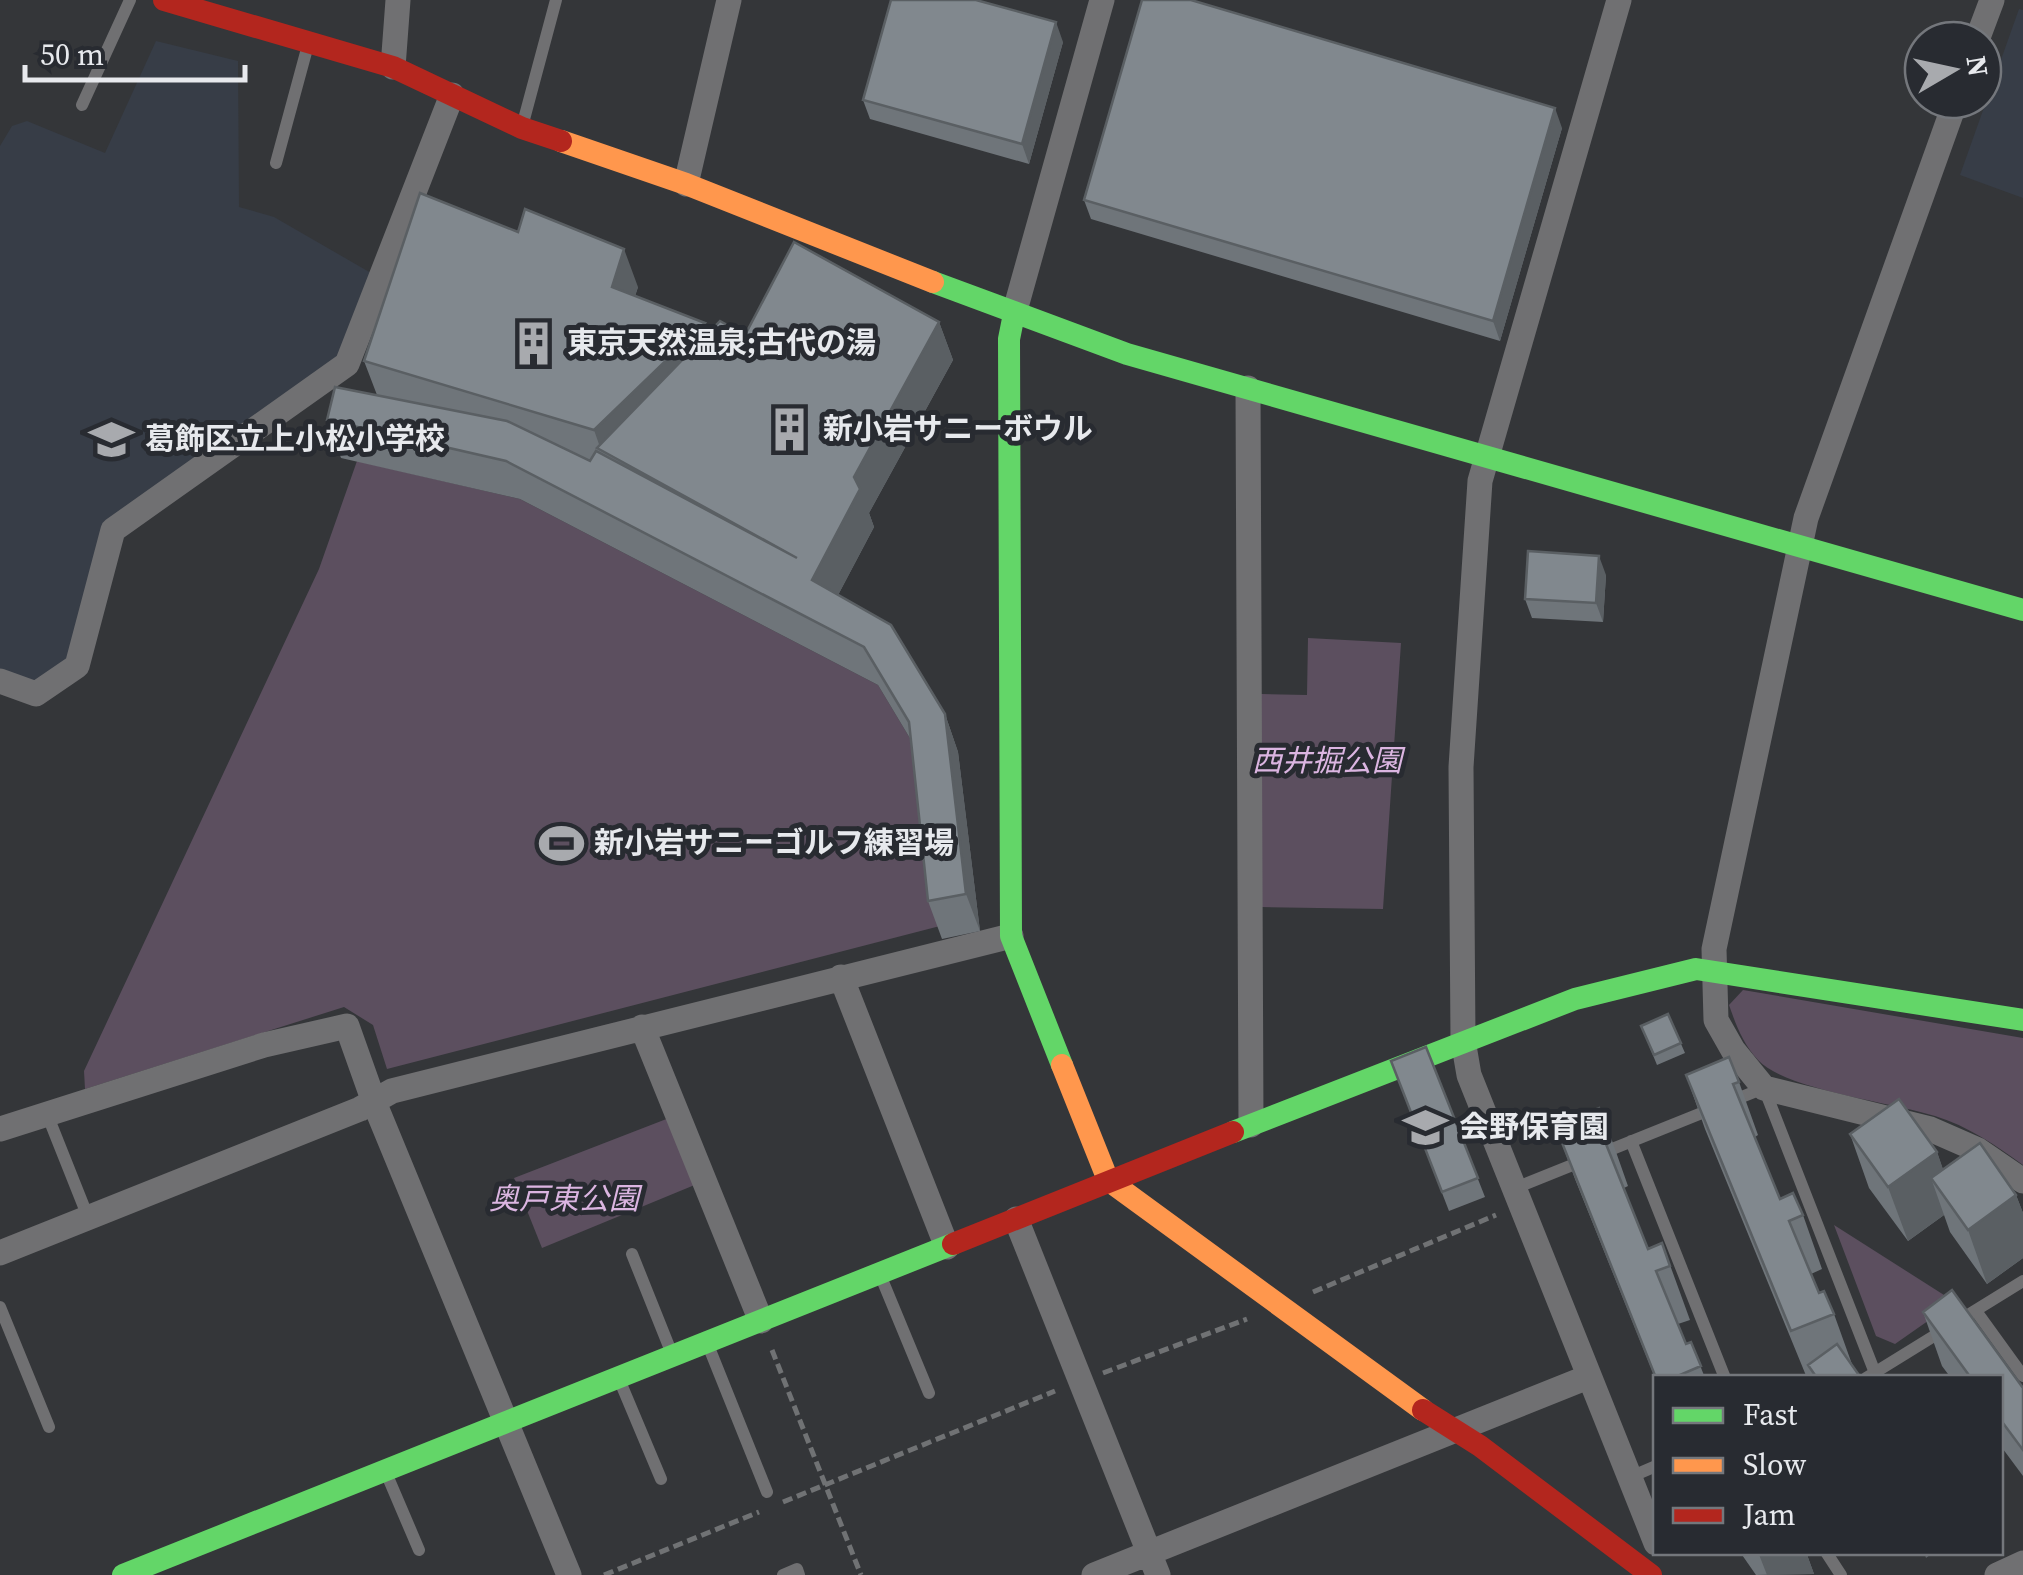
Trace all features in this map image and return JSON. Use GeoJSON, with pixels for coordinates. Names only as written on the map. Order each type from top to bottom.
{"type":"FeatureCollection","features":[{"type":"Feature","properties":{"kind":"street"},"geometry":{"type":"LineString","coordinates":[[164,0],[393,67],[522,128],[686,184],[1014,314],[1128,354],[2023,610]]}},
{"type":"Feature","properties":{"kind":"street"},"geometry":{"type":"LineString","coordinates":[[393,67],[398,0]]}},
{"type":"Feature","properties":{"kind":"street"},"geometry":{"type":"LineString","coordinates":[[686,184],[729,0]]}},
{"type":"Feature","properties":{"kind":"street"},"geometry":{"type":"LineString","coordinates":[[1102,0],[1009,339],[1011,936],[1108,1180],[1450,1430],[1480,1446],[1651,1575]]}},
{"type":"Feature","properties":{"kind":"street"},"geometry":{"type":"LineString","coordinates":[[1619,0],[1480,481],[1461,766],[1463,1040],[1469,1075],[1512,1189],[1653,1535]]}},
{"type":"Feature","properties":{"kind":"street"},"geometry":{"type":"LineString","coordinates":[[0,681],[36,694],[77,666],[112,530],[347,364],[452,95]]}},
{"type":"Feature","properties":{"kind":"street"},"geometry":{"type":"LineString","coordinates":[[1949,120],[1806,518],[1714,949],[1714,1007],[1722,1034],[1764,1088],[1930,1129],[1978,1150],[2023,1181]]}},
{"type":"Feature","properties":{"kind":"street"},"geometry":{"type":"LineString","coordinates":[[1248,388],[1251,1125]]}},
{"type":"Feature","properties":{"kind":"street"},"geometry":{"type":"LineString","coordinates":[[0,1252],[374,1102],[392,1091],[1011,936]]}},
{"type":"Feature","properties":{"kind":"street"},"geometry":{"type":"LineString","coordinates":[[123,1575],[1108,1180],[1575,999],[1696,969],[2023,1020]]}},
{"type":"Feature","properties":{"kind":"street"},"geometry":{"type":"LineString","coordinates":[[841,977],[947,1247]]}},
{"type":"Feature","properties":{"kind":"street"},"geometry":{"type":"LineString","coordinates":[[0,1129],[264,1045],[347,1026],[374,1102],[569,1575]]}},
{"type":"Feature","properties":{"kind":"street"},"geometry":{"type":"LineString","coordinates":[[642,1027],[761,1321]]}},
{"type":"Feature","properties":{"kind":"street"},"geometry":{"type":"LineString","coordinates":[[1016,1219],[1154,1564]]}},
{"type":"Feature","properties":{"kind":"street"},"geometry":{"type":"LineString","coordinates":[[1094,1575],[1154,1564],[1450,1430],[1588,1377]]}},
{"type":"Feature","properties":{"kind":"street"},"geometry":{"type":"LineString","coordinates":[[1997,1575],[2023,1563]]}},
{"type":"Feature","properties":{"kind":"lane"},"geometry":{"type":"LineString","coordinates":[[82,104],[130,0]]}},
{"type":"Feature","properties":{"kind":"lane"},"geometry":{"type":"LineString","coordinates":[[522,128],[556,0]]}},
{"type":"Feature","properties":{"kind":"lane"},"geometry":{"type":"LineString","coordinates":[[276,163],[309,42]]}},
{"type":"Feature","properties":{"kind":"lane"},"geometry":{"type":"LineString","coordinates":[[1512,1189],[1764,1088],[1873,1375]]}},
{"type":"Feature","properties":{"kind":"lane"},"geometry":{"type":"LineString","coordinates":[[46,1114],[88,1217]]}},
{"type":"Feature","properties":{"kind":"lane"},"geometry":{"type":"LineString","coordinates":[[1631,1141],[1724,1375]]}},
{"type":"Feature","properties":{"kind":"lane"},"geometry":{"type":"LineString","coordinates":[[632,1254],[672,1356]]}},
{"type":"Feature","properties":{"kind":"lane"},"geometry":{"type":"LineString","coordinates":[[880,1274],[929,1393]]}},
{"type":"Feature","properties":{"kind":"lane"},"geometry":{"type":"LineString","coordinates":[[1875,1375],[2023,1281]]}},
{"type":"Feature","properties":{"kind":"lane"},"geometry":{"type":"LineString","coordinates":[[0,1307],[49,1427]]}},
{"type":"Feature","properties":{"kind":"lane"},"geometry":{"type":"LineString","coordinates":[[1976,1311],[2023,1376]]}},
{"type":"Feature","properties":{"kind":"lane"},"geometry":{"type":"LineString","coordinates":[[707,1342],[767,1492]]}},
{"type":"Feature","properties":{"kind":"lane"},"geometry":{"type":"LineString","coordinates":[[619,1378],[661,1479]]}},
{"type":"Feature","properties":{"kind":"lane"},"geometry":{"type":"LineString","coordinates":[[1628,1478],[1653,1467]]}},
{"type":"Feature","properties":{"kind":"lane"},"geometry":{"type":"LineString","coordinates":[[385,1470],[420,1550]]}},
{"type":"Feature","properties":{"kind":"lane"},"geometry":{"type":"LineString","coordinates":[[783,1575],[797,1570],[799,1575]]}},
{"type":"Feature","properties":{"kind":"path"},"geometry":{"type":"LineString","coordinates":[[761,1321],[861,1575]]}},
{"type":"Feature","properties":{"kind":"shaded area"},"geometry":{"type":"Polygon","coordinates":[[[2019,9],[2023,10],[2023,198],[1960,175],[1980,120],[2003,120],[2003,54],[2019,9]]]}},
{"type":"Feature","properties":{"kind":"shaded area","name":"葛飾区立上小松小学校"},"geometry":{"type":"Polygon","coordinates":[[[156,41],[238,61],[239,207],[274,217],[371,273],[343,355],[105,524],[72,656],[36,684],[0,671],[0,146],[12,126],[27,121],[105,153],[156,41]]]}},
{"type":"Feature","properties":{"kind":"green space","name":"新小岩サニーゴルフ練習場"},"geometry":{"type":"Polygon","coordinates":[[[357,461],[520,499],[878,685],[923,760],[940,926],[387,1069],[373,1025],[344,1007],[85,1089],[84,1071],[319,569],[357,461]]]}},
{"type":"Feature","properties":{"kind":"green space","name":"西井掘公園"},"geometry":{"type":"Polygon","coordinates":[[[1308,638],[1401,643],[1383,909],[1261,907],[1261,694],[1307,695],[1308,638]]]}},
{"type":"Feature","properties":{"kind":"green space"},"geometry":{"type":"Polygon","coordinates":[[[1743,990],[2023,1038],[2023,1165],[1947,1120],[1815,1087],[1772,1070],[1748,1047],[1729,1005],[1743,990]]]}},
{"type":"Feature","properties":{"kind":"green space","name":"奥戸東公園"},"geometry":{"type":"Polygon","coordinates":[[[669,1118],[697,1184],[542,1248],[514,1178],[669,1118]]]}},
{"type":"Feature","properties":{"kind":"green space"},"geometry":{"type":"Polygon","coordinates":[[[1834,1225],[1955,1302],[1895,1344],[1876,1336],[1834,1225]]]}},
{"type":"Feature","properties":{"kind":"building"},"geometry":{"type":"Polygon","coordinates":[[[891,0],[976,0],[1056,22],[1022,144],[863,100],[891,0]]]}},
{"type":"Feature","properties":{"kind":"building"},"geometry":{"type":"Polygon","coordinates":[[[1142,0],[1191,0],[1555,108],[1493,321],[1084,200],[1142,0]]]}},
{"type":"Feature","properties":{"kind":"building","name":"東京天然温泉;古代の湯"},"geometry":{"type":"Polygon","coordinates":[[[420,193],[518,232],[525,209],[624,249],[612,287],[705,323],[594,430],[364,361],[420,193]]]}},
{"type":"Feature","properties":{"kind":"building"},"geometry":{"type":"Polygon","coordinates":[[[794,242],[939,322],[854,477],[860,489],[812,580],[891,625],[945,714],[966,894],[928,901],[909,722],[864,647],[506,461],[327,420],[335,387],[507,421],[590,461],[596,451],[797,558],[597,448],[720,321],[745,335],[794,242]]]}},
{"type":"Feature","properties":{"kind":"building"},"geometry":{"type":"Polygon","coordinates":[[[1528,551],[1599,556],[1596,603],[1525,599],[1528,551]]]}},
{"type":"Feature","properties":{"kind":"building"},"geometry":{"type":"Polygon","coordinates":[[[1668,1014],[1681,1043],[1654,1055],[1641,1026],[1668,1014]]]}},
{"type":"Feature","properties":{"kind":"building"},"geometry":{"type":"Polygon","coordinates":[[[1426,1047],[1478,1178],[1442,1192],[1391,1061],[1426,1047]]]}},
{"type":"Feature","properties":{"kind":"building"},"geometry":{"type":"Polygon","coordinates":[[[1729,1057],[1739,1082],[1733,1084],[1780,1199],[1793,1193],[1803,1215],[1789,1221],[1819,1293],[1824,1291],[1834,1314],[1791,1331],[1686,1075],[1729,1057]]]}},
{"type":"Feature","properties":{"kind":"building"},"geometry":{"type":"Polygon","coordinates":[[[1899,1099],[1937,1152],[1888,1187],[1850,1134],[1899,1099]]]}},
{"type":"Feature","properties":{"kind":"building"},"geometry":{"type":"Polygon","coordinates":[[[1599,1108],[1609,1132],[1602,1134],[1648,1249],[1662,1243],[1670,1266],[1656,1271],[1686,1344],[1691,1342],[1701,1366],[1680,1375],[1655,1375],[1555,1125],[1599,1108]]]}},
{"type":"Feature","properties":{"kind":"building"},"geometry":{"type":"Polygon","coordinates":[[[1980,1143],[2016,1195],[1968,1230],[1931,1178],[1980,1143]]]}},
{"type":"Feature","properties":{"kind":"building"},"geometry":{"type":"Polygon","coordinates":[[[1952,1290],[2023,1388],[2023,1450],[2003,1423],[2003,1375],[1969,1375],[1923,1312],[1952,1290]]]}},
{"type":"Feature","properties":{"kind":"building"},"geometry":{"type":"Polygon","coordinates":[[[1837,1344],[1859,1375],[1815,1375],[1808,1365],[1837,1344]]]}},
{"type":"Feature","properties":{"kind":"traffic: fast"},"geometry":{"type":"LineString","coordinates":[[933,282],[1127,354],[2023,610]]}},
{"type":"Feature","properties":{"kind":"traffic: fast"},"geometry":{"type":"LineString","coordinates":[[1014,314],[1009,339],[1011,936],[1062,1065]]}},
{"type":"Feature","properties":{"kind":"traffic: fast"},"geometry":{"type":"LineString","coordinates":[[1233,1132],[1575,999],[1696,969],[2023,1020]]}},
{"type":"Feature","properties":{"kind":"traffic: fast"},"geometry":{"type":"LineString","coordinates":[[123,1575],[953,1244]]}},
{"type":"Feature","properties":{"kind":"traffic: slow"},"geometry":{"type":"LineString","coordinates":[[561,141],[686,184],[933,282]]}},
{"type":"Feature","properties":{"kind":"traffic: slow"},"geometry":{"type":"LineString","coordinates":[[1062,1065],[1108,1180],[1423,1410]]}},
{"type":"Feature","properties":{"kind":"traffic: jam"},"geometry":{"type":"LineString","coordinates":[[164,0],[393,67],[522,128],[561,141]]}},
{"type":"Feature","properties":{"kind":"traffic: jam"},"geometry":{"type":"LineString","coordinates":[[953,1244],[1233,1132]]}},
{"type":"Feature","properties":{"kind":"traffic: jam"},"geometry":{"type":"LineString","coordinates":[[1423,1410],[1480,1446],[1651,1575]]}},
{"type":"Feature","properties":{"kind":"place","name":"東京天然温泉;古代の湯"},"geometry":{"type":"Point","coordinates":[534,343]}},
{"type":"Feature","properties":{"kind":"place","name":"新小岩サニーボウル"},"geometry":{"type":"Point","coordinates":[790,429]}},
{"type":"Feature","properties":{"kind":"place","name":"葛飾区立上小松小学校"},"geometry":{"type":"Point","coordinates":[112,439]}},
{"type":"Feature","properties":{"kind":"place","name":"新小岩サニーゴルフ練習場"},"geometry":{"type":"Point","coordinates":[561,843]}},
{"type":"Feature","properties":{"kind":"place","name":"会野保育園"},"geometry":{"type":"Point","coordinates":[1426,1127]}}]}
